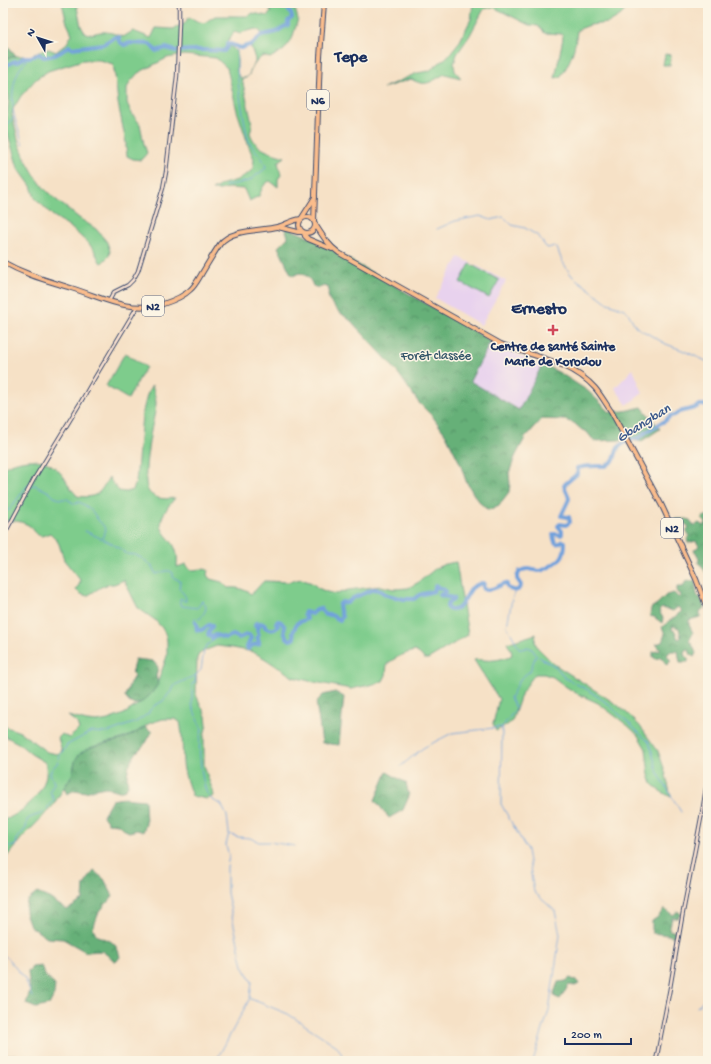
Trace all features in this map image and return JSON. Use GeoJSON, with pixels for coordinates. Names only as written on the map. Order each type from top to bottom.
{"type":"FeatureCollection","features":[{"type":"Feature","properties":{"kind":"highway","name":"N6"},"geometry":{"type":"LineString","coordinates":[[314,222],[320,56],[324,3]]}},
{"type":"Feature","properties":{"kind":"highway"},"geometry":{"type":"LineString","coordinates":[[301,219],[308,217],[314,222],[313,231],[309,234],[303,233],[298,226],[299,221],[315,198]]}},
{"type":"Feature","properties":{"kind":"highway","name":"N2"},"geometry":{"type":"LineString","coordinates":[[3,262],[32,276],[73,288],[108,302],[146,307],[165,303],[180,297],[191,290],[220,244],[227,237],[278,226],[293,220],[301,219]]}},
{"type":"Feature","properties":{"kind":"highway","name":"N2"},"geometry":{"type":"LineString","coordinates":[[314,222],[324,239],[334,249]]}},
{"type":"Feature","properties":{"kind":"highway","name":"N2"},"geometry":{"type":"LineString","coordinates":[[278,226],[303,233],[308,239],[334,249],[406,292],[501,344],[568,367],[582,376],[595,388],[611,411],[662,506],[696,579],[708,611]]}},
{"type":"Feature","properties":{"kind":"street"},"geometry":{"type":"LineString","coordinates":[[108,302],[114,292],[128,285],[133,280],[138,271],[163,188],[169,152],[176,76],[179,3]]}},
{"type":"Feature","properties":{"kind":"street"},"geometry":{"type":"LineString","coordinates":[[3,537],[34,479],[80,405],[137,307]]}},
{"type":"Feature","properties":{"kind":"street"},"geometry":{"type":"LineString","coordinates":[[656,1061],[708,776]]}},
{"type":"Feature","properties":{"kind":"shaded area"},"geometry":{"type":"Polygon","coordinates":[[[459,257],[506,281],[481,325],[435,298],[459,257]]]}},
{"type":"Feature","properties":{"kind":"shaded area"},"geometry":{"type":"Polygon","coordinates":[[[491,341],[541,367],[520,410],[470,381],[491,341]]]}},
{"type":"Feature","properties":{"kind":"shaded area"},"geometry":{"type":"Polygon","coordinates":[[[633,369],[643,393],[627,405],[615,388],[633,369]]]}},
{"type":"Feature","properties":{"kind":"green space"},"geometry":{"type":"Polygon","coordinates":[[[62,3],[76,3],[81,26],[85,33],[92,34],[106,32],[123,37],[133,31],[151,38],[156,28],[173,29],[184,24],[189,17],[204,23],[215,16],[248,16],[253,13],[267,16],[271,12],[266,3],[294,3],[298,19],[292,39],[284,50],[270,58],[263,56],[260,58],[253,66],[249,74],[251,68],[255,63],[251,47],[252,44],[262,35],[261,32],[256,29],[243,32],[241,34],[234,32],[227,42],[234,49],[237,55],[238,75],[240,78],[245,78],[242,79],[251,119],[252,127],[250,133],[253,139],[259,147],[264,150],[285,157],[278,162],[281,175],[278,179],[278,187],[270,181],[264,185],[259,196],[249,201],[244,189],[228,188],[212,190],[223,184],[237,180],[249,173],[253,168],[254,159],[237,111],[227,68],[216,58],[184,55],[167,58],[138,73],[130,82],[127,88],[127,103],[132,114],[140,124],[147,153],[141,160],[133,159],[127,156],[113,64],[99,60],[83,60],[48,71],[35,80],[21,96],[13,109],[12,115],[19,143],[26,160],[44,188],[79,218],[96,229],[107,242],[110,251],[109,256],[102,263],[100,262],[89,244],[69,226],[52,215],[35,198],[31,186],[18,168],[7,131],[3,130],[3,121],[6,120],[9,96],[3,87],[3,60],[16,56],[30,56],[40,51],[49,49],[56,52],[67,43],[72,34],[67,23],[62,3]]]}},
{"type":"Feature","properties":{"kind":"green space"},"geometry":{"type":"Polygon","coordinates":[[[473,3],[532,3],[546,5],[560,3],[631,3],[621,15],[608,23],[590,25],[577,30],[572,55],[567,67],[560,77],[555,78],[563,38],[562,34],[544,33],[538,26],[529,25],[493,7],[484,9],[470,35],[457,54],[454,64],[455,71],[461,78],[445,74],[425,83],[416,82],[411,79],[383,88],[417,73],[429,71],[447,57],[460,41],[471,19],[473,3]]]}},
{"type":"Feature","properties":{"kind":"green space"},"geometry":{"type":"Polygon","coordinates":[[[7,45],[16,56],[3,60],[3,47],[7,45]]]}},
{"type":"Feature","properties":{"kind":"green space"},"geometry":{"type":"Polygon","coordinates":[[[665,54],[671,55],[670,65],[663,65],[665,54]]]}},
{"type":"Feature","properties":{"kind":"green space","name":"Forêt classée"},"geometry":{"type":"Polygon","coordinates":[[[285,227],[323,243],[491,341],[470,381],[519,410],[541,367],[545,365],[588,391],[610,412],[642,407],[660,429],[642,441],[594,441],[587,432],[582,430],[574,423],[564,420],[542,419],[525,438],[515,457],[509,473],[509,492],[499,505],[489,510],[484,507],[474,495],[466,481],[460,463],[446,435],[433,417],[419,403],[389,362],[351,321],[338,311],[330,302],[328,295],[329,288],[324,286],[319,288],[313,286],[308,277],[302,274],[299,273],[293,276],[291,274],[278,247],[288,237],[285,227]]]}},
{"type":"Feature","properties":{"kind":"green space"},"geometry":{"type":"Polygon","coordinates":[[[470,264],[499,280],[489,298],[460,282],[470,264]]]}},
{"type":"Feature","properties":{"kind":"green space"},"geometry":{"type":"Polygon","coordinates":[[[125,353],[146,367],[128,399],[106,386],[125,353]]]}},
{"type":"Feature","properties":{"kind":"green space"},"geometry":{"type":"Polygon","coordinates":[[[152,385],[156,398],[156,405],[147,458],[147,487],[152,495],[158,498],[175,498],[162,517],[161,523],[164,533],[171,541],[176,551],[177,567],[186,564],[190,570],[208,570],[207,575],[210,579],[222,582],[228,588],[240,589],[251,594],[264,581],[288,582],[301,579],[312,583],[318,588],[327,592],[337,594],[348,590],[381,586],[394,589],[408,588],[419,582],[436,568],[445,564],[456,562],[468,635],[428,659],[424,659],[415,651],[394,659],[387,664],[386,675],[383,681],[351,689],[293,677],[253,652],[217,646],[206,650],[199,654],[197,658],[196,695],[206,716],[207,724],[204,736],[204,765],[214,796],[207,799],[192,796],[186,780],[180,722],[175,719],[163,719],[150,723],[134,734],[119,740],[105,743],[74,765],[73,773],[52,807],[21,839],[5,859],[3,864],[3,820],[22,810],[39,792],[46,777],[46,763],[31,754],[18,743],[3,735],[3,726],[20,732],[47,752],[57,754],[62,751],[58,738],[62,734],[69,738],[79,729],[77,723],[68,716],[97,722],[108,720],[124,714],[150,695],[156,687],[167,656],[167,641],[166,635],[162,628],[155,620],[138,608],[124,580],[101,587],[87,596],[81,594],[76,590],[81,581],[64,560],[59,544],[50,533],[41,536],[36,534],[31,527],[25,523],[3,521],[3,468],[20,461],[43,461],[54,467],[65,478],[77,496],[94,496],[100,491],[109,477],[119,491],[126,492],[133,490],[136,482],[142,415],[147,395],[152,385]]]}},
{"type":"Feature","properties":{"kind":"green space"},"geometry":{"type":"Polygon","coordinates":[[[708,515],[708,550],[706,556],[708,557],[708,572],[706,573],[698,563],[699,559],[694,550],[699,546],[696,541],[688,543],[687,539],[690,536],[686,531],[689,527],[683,522],[674,523],[674,519],[688,519],[694,526],[699,523],[704,526],[706,523],[701,518],[708,515]]]}},
{"type":"Feature","properties":{"kind":"green space"},"geometry":{"type":"Polygon","coordinates":[[[686,581],[695,581],[697,595],[702,600],[704,608],[700,611],[700,617],[689,620],[689,625],[693,633],[689,641],[696,653],[694,657],[691,655],[689,650],[686,649],[684,655],[688,658],[688,662],[680,662],[678,651],[671,651],[667,655],[671,661],[667,665],[661,657],[656,659],[653,657],[653,652],[661,650],[656,644],[662,642],[665,634],[662,627],[682,611],[678,607],[673,611],[662,608],[659,611],[663,618],[662,623],[650,616],[651,608],[666,595],[674,593],[679,598],[681,594],[677,593],[677,587],[683,587],[686,581]],[[673,626],[672,630],[675,631],[678,639],[681,638],[679,628],[673,626]]]}},
{"type":"Feature","properties":{"kind":"green space"},"geometry":{"type":"Polygon","coordinates":[[[536,634],[535,642],[537,647],[554,664],[616,704],[639,725],[658,751],[665,771],[671,797],[660,791],[652,784],[649,775],[646,749],[637,734],[598,703],[576,693],[553,677],[544,674],[535,674],[522,692],[512,721],[496,731],[493,724],[499,699],[474,660],[495,660],[512,655],[507,643],[536,634]]]}},
{"type":"Feature","properties":{"kind":"green space"},"geometry":{"type":"Polygon","coordinates":[[[135,659],[153,661],[158,667],[156,676],[158,684],[146,699],[137,704],[133,704],[129,702],[125,696],[134,676],[132,670],[135,659]]]}},
{"type":"Feature","properties":{"kind":"green space"},"geometry":{"type":"Polygon","coordinates":[[[335,692],[344,697],[339,745],[322,743],[316,702],[323,695],[335,692]]]}},
{"type":"Feature","properties":{"kind":"green space"},"geometry":{"type":"Polygon","coordinates":[[[145,727],[152,732],[146,743],[136,753],[129,765],[127,775],[128,786],[123,791],[106,787],[86,792],[75,790],[67,794],[64,788],[72,776],[75,761],[80,753],[97,746],[123,739],[145,727]]]}},
{"type":"Feature","properties":{"kind":"green space"},"geometry":{"type":"Polygon","coordinates":[[[387,772],[406,783],[409,796],[403,810],[389,818],[375,800],[387,772]]]}},
{"type":"Feature","properties":{"kind":"green space"},"geometry":{"type":"Polygon","coordinates":[[[123,798],[145,800],[146,824],[143,832],[137,830],[129,832],[118,824],[108,823],[103,816],[112,800],[123,798]]]}},
{"type":"Feature","properties":{"kind":"green space"},"geometry":{"type":"Polygon","coordinates":[[[94,871],[104,879],[113,896],[99,912],[93,928],[97,936],[110,941],[115,945],[120,957],[116,962],[102,951],[86,952],[63,939],[47,938],[30,926],[25,912],[27,901],[37,893],[49,898],[67,910],[83,900],[84,885],[94,871]]]}},
{"type":"Feature","properties":{"kind":"green space"},"geometry":{"type":"Polygon","coordinates":[[[664,909],[673,915],[678,911],[681,914],[678,918],[672,918],[669,930],[676,932],[675,937],[652,933],[652,921],[658,917],[664,909]]]}},
{"type":"Feature","properties":{"kind":"green space"},"geometry":{"type":"Polygon","coordinates":[[[41,966],[46,977],[55,985],[54,995],[49,1005],[36,1008],[26,1004],[30,991],[28,972],[32,967],[41,966]]]}},
{"type":"Feature","properties":{"kind":"green space"},"geometry":{"type":"Polygon","coordinates":[[[570,978],[577,981],[579,984],[575,986],[569,985],[560,999],[555,997],[554,993],[558,982],[566,981],[570,978]]]}},
{"type":"Feature","properties":{"kind":"green space"},"geometry":{"type":"Polygon","coordinates":[[[8,1055],[17,1055],[21,1061],[3,1061],[3,1058],[8,1055]]]}},
{"type":"Feature","properties":{"kind":"waterway"},"geometry":{"type":"LineString","coordinates":[[180,51],[224,51],[227,44],[241,48],[252,44],[262,35],[277,32],[288,25],[288,21],[292,18],[288,9],[290,3]]}},
{"type":"Feature","properties":{"kind":"waterway"},"geometry":{"type":"LineString","coordinates":[[3,63],[7,65],[15,61],[17,62],[25,57],[31,57],[39,54],[44,57],[55,55],[69,46],[72,48],[103,44],[115,37],[119,37],[119,41],[124,45],[130,43],[150,44],[156,51],[166,48],[176,51]]}},
{"type":"Feature","properties":{"kind":"waterway"},"geometry":{"type":"LineString","coordinates":[[225,186],[249,181],[266,168],[263,160],[248,139],[239,89],[237,46]]}},
{"type":"Feature","properties":{"kind":"waterway"},"geometry":{"type":"LineString","coordinates":[[13,107],[15,79],[27,57]]}},
{"type":"Feature","properties":{"kind":"waterway"},"geometry":{"type":"LineString","coordinates":[[13,109],[23,145]]}},
{"type":"Feature","properties":{"kind":"waterway"},"geometry":{"type":"LineString","coordinates":[[3,127],[14,117]]}},
{"type":"Feature","properties":{"kind":"waterway"},"geometry":{"type":"LineString","coordinates":[[437,229],[455,221],[480,216],[491,220],[503,217],[512,225],[525,228],[538,236],[546,247],[548,248],[554,246],[557,248],[562,261],[572,276],[608,303],[627,311],[636,327],[666,344],[708,362]]}},
{"type":"Feature","properties":{"kind":"waterway","name":"Gbangban"},"geometry":{"type":"LineString","coordinates":[[196,623],[197,630],[202,630],[209,625],[212,626],[208,634],[212,638],[215,635],[226,638],[233,635],[239,638],[249,635],[251,638],[247,647],[248,649],[253,645],[259,644],[257,638],[259,635],[257,630],[259,627],[255,626],[256,623],[261,623],[265,625],[265,627],[272,630],[278,626],[276,623],[278,621],[281,622],[285,627],[285,635],[290,640],[294,638],[293,632],[297,623],[307,619],[304,614],[305,612],[312,614],[320,608],[325,615],[331,615],[340,620],[342,617],[339,605],[342,602],[347,603],[353,598],[374,589],[387,595],[404,599],[414,599],[419,595],[434,591],[435,586],[445,591],[444,594],[440,595],[453,598],[447,606],[448,609],[453,610],[460,607],[473,587],[482,583],[484,583],[484,589],[492,589],[505,583],[511,590],[518,590],[521,585],[517,579],[520,571],[528,569],[541,571],[554,564],[562,556],[565,542],[562,541],[560,543],[556,543],[554,541],[553,534],[561,535],[562,531],[558,526],[560,524],[566,525],[570,522],[569,517],[561,516],[569,499],[564,486],[577,474],[577,468],[588,466],[606,466],[614,460],[617,449],[628,440],[639,438],[670,416],[679,412],[695,408],[700,405],[708,405]]}},
{"type":"Feature","properties":{"kind":"waterway"},"geometry":{"type":"LineString","coordinates":[[3,512],[9,510],[27,486],[35,485],[49,492],[54,497],[67,499],[75,504],[79,502],[88,507],[106,530],[102,538]]}},
{"type":"Feature","properties":{"kind":"waterway","name":"Gbangban"},"geometry":{"type":"LineString","coordinates":[[85,531],[113,544],[127,554],[136,555],[143,559],[151,565],[156,574],[167,571],[173,573],[173,577],[180,581],[179,589],[184,594],[186,601],[181,598],[180,604],[182,606],[197,608],[202,601],[206,606],[206,610],[200,619],[195,618],[194,621],[196,622]]}},
{"type":"Feature","properties":{"kind":"waterway"},"geometry":{"type":"LineString","coordinates":[[515,591],[507,626],[519,648],[522,649],[528,647],[532,649],[536,655],[556,667],[565,678],[588,690],[607,703],[649,742],[658,773],[681,812]]}},
{"type":"Feature","properties":{"kind":"waterway"},"geometry":{"type":"LineString","coordinates":[[3,844],[10,847],[16,845],[17,839],[26,828],[27,820],[43,813],[54,800],[50,791],[54,783],[50,773],[67,745],[91,732],[106,733],[136,722],[149,713],[154,706],[163,701],[175,685],[196,675],[201,670],[204,650],[212,641],[213,637]]}},
{"type":"Feature","properties":{"kind":"waterway"},"geometry":{"type":"LineString","coordinates":[[516,708],[510,698],[521,678],[530,671],[536,655]]}},
{"type":"Feature","properties":{"kind":"waterway"},"geometry":{"type":"LineString","coordinates":[[196,675],[195,682],[192,684],[192,705],[202,729],[200,737],[202,776],[208,795],[212,800],[221,804],[227,816],[229,833],[226,845],[229,856],[227,867],[227,893],[243,966],[252,982],[250,998],[216,1061]]}},
{"type":"Feature","properties":{"kind":"waterway"},"geometry":{"type":"LineString","coordinates":[[515,710],[502,727],[501,804],[527,850],[534,892],[555,911],[560,935],[549,1010],[533,1061]]}},
{"type":"Feature","properties":{"kind":"waterway"},"geometry":{"type":"LineString","coordinates":[[401,766],[423,748],[452,733],[502,727]]}},
{"type":"Feature","properties":{"kind":"waterway"},"geometry":{"type":"LineString","coordinates":[[229,834],[238,837],[250,838],[259,842],[295,846]]}},
{"type":"Feature","properties":{"kind":"waterway"},"geometry":{"type":"LineString","coordinates":[[3,954],[25,979],[32,997]]}},
{"type":"Feature","properties":{"kind":"waterway"},"geometry":{"type":"LineString","coordinates":[[697,1007],[708,996]]}},
{"type":"Feature","properties":{"kind":"waterway"},"geometry":{"type":"LineString","coordinates":[[251,999],[288,1014],[337,1046],[344,1058],[348,1061]]}},
{"type":"Feature","properties":{"kind":"place","name":"Centre de santé Sainte Marie de Korodou"},"geometry":{"type":"Point","coordinates":[553,330]}},
{"type":"Feature","properties":{"kind":"district","name":"Tepe"},"geometry":{"type":"Point","coordinates":[351,55]}},
{"type":"Feature","properties":{"kind":"district","name":"Ernesto"},"geometry":{"type":"Point","coordinates":[539,307]}}]}
